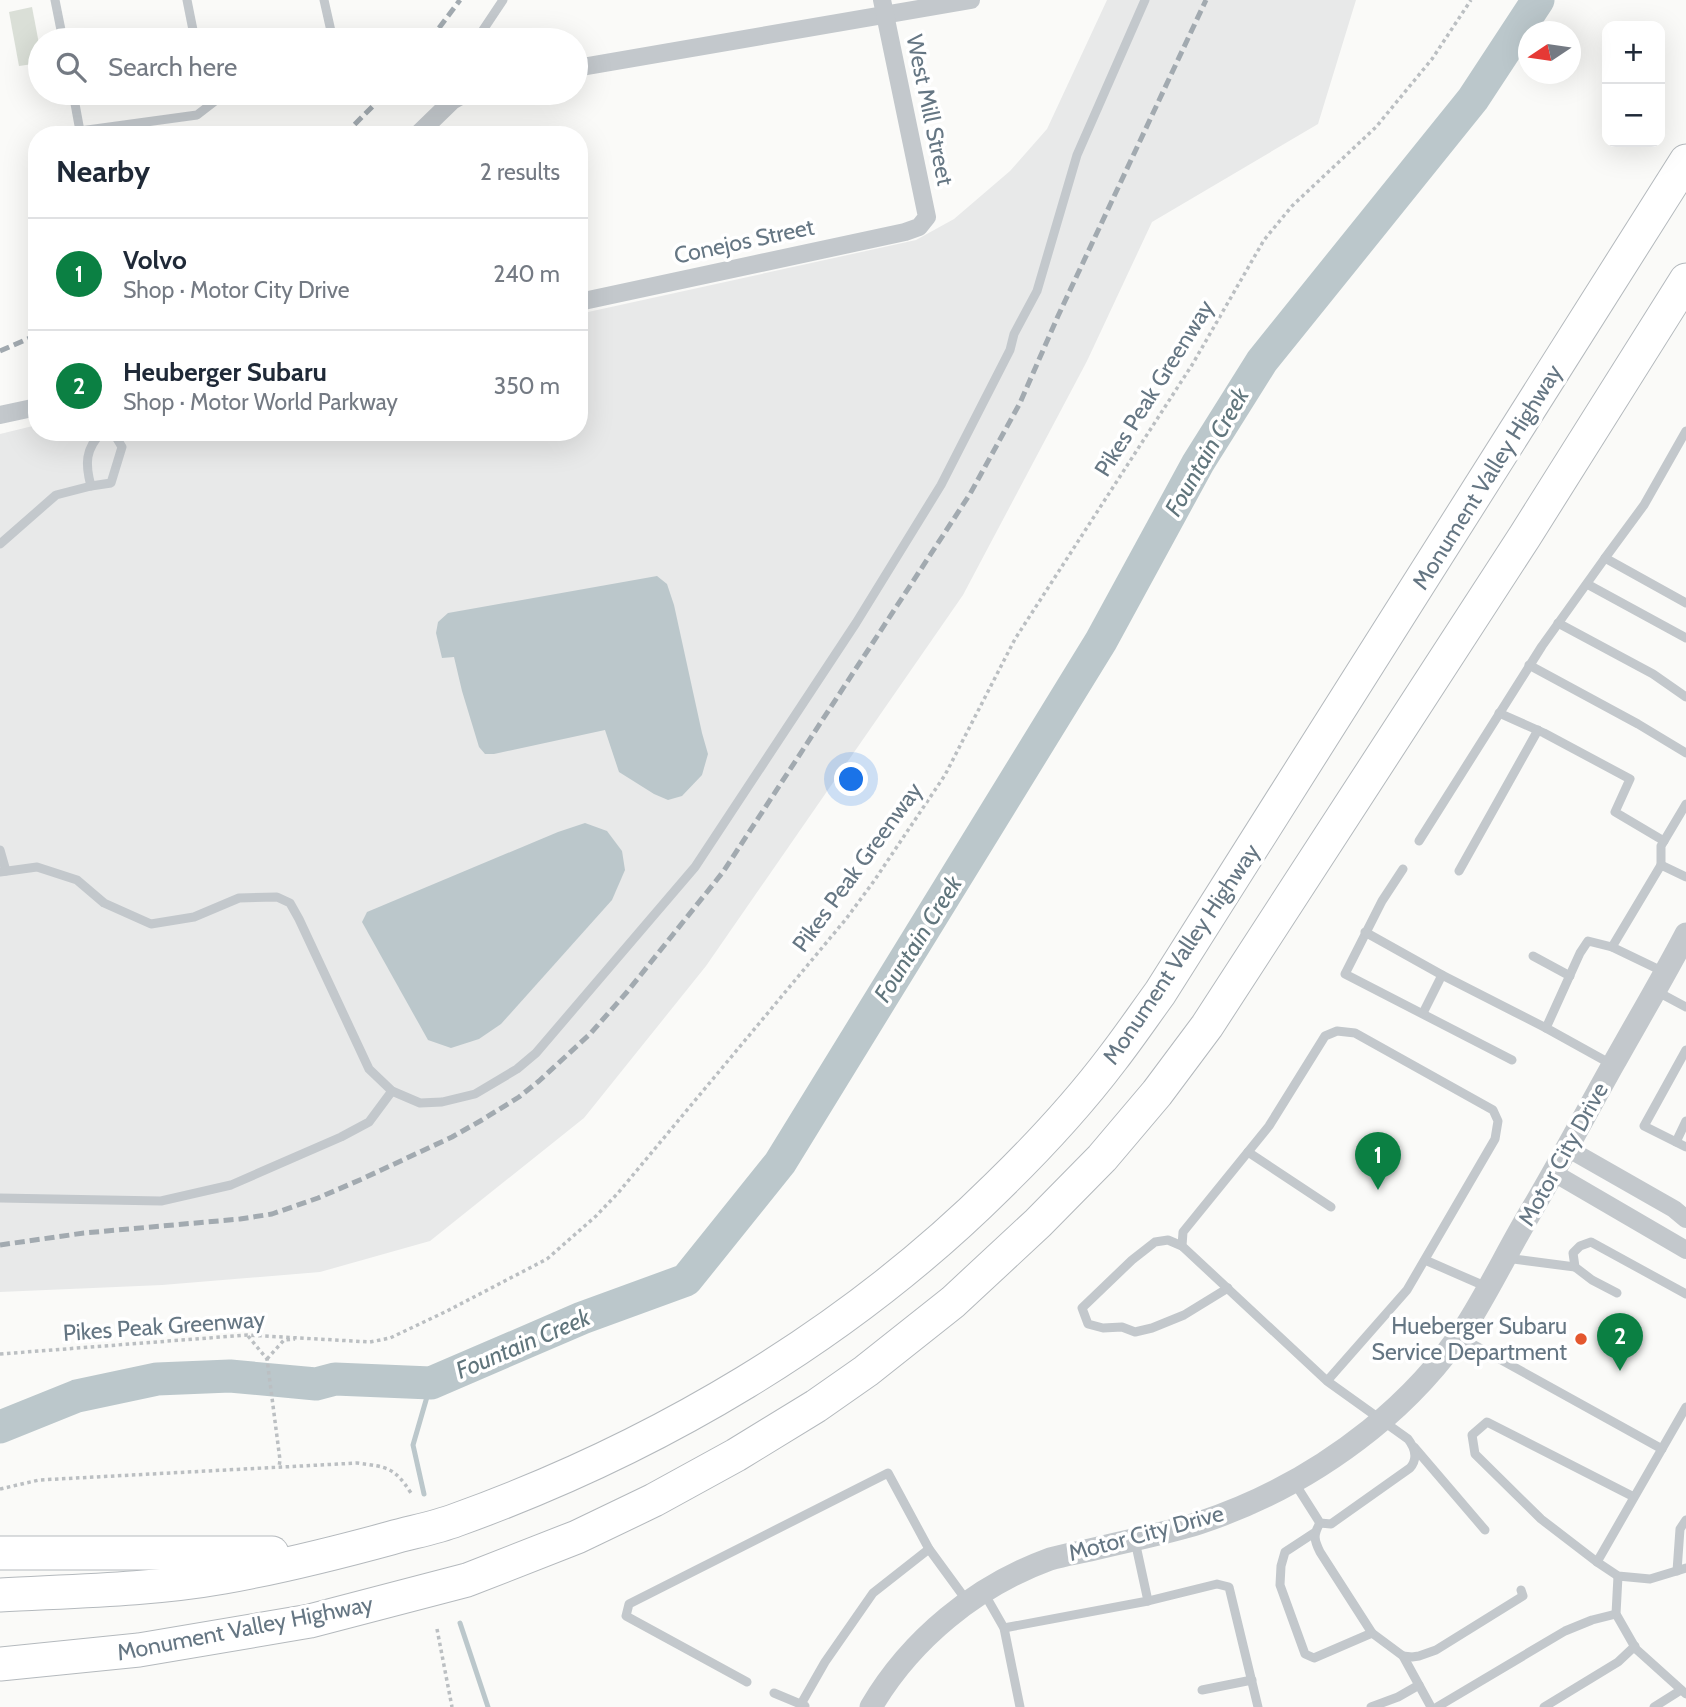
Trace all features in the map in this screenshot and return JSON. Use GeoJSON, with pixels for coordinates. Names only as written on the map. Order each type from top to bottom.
{"type":"FeatureCollection","features":[{"type":"Feature","properties":{"kind":"highway","name":"Monument Valley Highway"},"geometry":{"type":"LineString","coordinates":[[0,1595],[125,1588],[223,1577],[337,1553],[453,1521],[558,1481],[701,1408],[784,1358],[873,1296],[957,1226],[1062,1120],[1160,993],[1686,161]]}},
{"type":"Feature","properties":{"kind":"highway","name":"Monument Valley Highway"},"geometry":{"type":"LineString","coordinates":[[0,1664],[139,1650],[310,1621],[467,1580],[588,1531],[654,1500],[736,1455],[816,1406],[866,1371],[953,1302],[1029,1232],[1102,1158],[1165,1083],[1207,1026],[1518,547],[1686,280]]}},
{"type":"Feature","properties":{"kind":"highway"},"geometry":{"type":"LineString","coordinates":[[0,1553],[337,1553]]}},
{"type":"Feature","properties":{"kind":"street"},"geometry":{"type":"LineString","coordinates":[[588,66],[883,8],[971,0]]}},
{"type":"Feature","properties":{"kind":"street","name":"West Mill Street"},"geometry":{"type":"LineString","coordinates":[[883,8],[927,217],[919,227]]}},
{"type":"Feature","properties":{"kind":"street"},"geometry":{"type":"LineString","coordinates":[[426,126],[448,105]]}},
{"type":"Feature","properties":{"kind":"street","name":"Conejos Street"},"geometry":{"type":"LineString","coordinates":[[588,300],[919,227]]}},
{"type":"Feature","properties":{"kind":"street"},"geometry":{"type":"LineString","coordinates":[[0,415],[28,409]]}},
{"type":"Feature","properties":{"kind":"street","name":"Motor City Drive"},"geometry":{"type":"LineString","coordinates":[[871,1707],[910,1655],[945,1619],[976,1597],[1015,1575],[1052,1559],[1199,1523],[1233,1510],[1319,1467],[1380,1421],[1405,1398],[1435,1366],[1465,1326],[1554,1173],[1686,934]]}},
{"type":"Feature","properties":{"kind":"street"},"geometry":{"type":"LineString","coordinates":[[1567,1148],[1674,1209],[1686,1219]]}},
{"type":"Feature","properties":{"kind":"street"},"geometry":{"type":"LineString","coordinates":[[1554,1173],[1686,1250]]}},
{"type":"Feature","properties":{"kind":"lane"},"geometry":{"type":"LineString","coordinates":[[55,0],[61,28]]}},
{"type":"Feature","properties":{"kind":"lane"},"geometry":{"type":"LineString","coordinates":[[187,0],[193,28]]}},
{"type":"Feature","properties":{"kind":"lane"},"geometry":{"type":"LineString","coordinates":[[324,0],[330,28]]}},
{"type":"Feature","properties":{"kind":"lane"},"geometry":{"type":"LineString","coordinates":[[484,28],[503,0]]}},
{"type":"Feature","properties":{"kind":"lane"},"geometry":{"type":"LineString","coordinates":[[0,850],[3,872],[37,867],[77,880],[104,903],[151,923],[194,917],[239,898],[276,897],[290,903],[369,1069],[392,1091],[420,1102],[442,1102],[475,1094],[517,1069],[536,1053],[695,867],[856,623],[940,485],[1010,350],[1014,334],[1037,291],[1077,155],[1145,0]]}},
{"type":"Feature","properties":{"kind":"lane"},"geometry":{"type":"LineString","coordinates":[[75,105],[79,126]]}},
{"type":"Feature","properties":{"kind":"lane"},"geometry":{"type":"LineString","coordinates":[[119,126],[198,116],[210,105]]}},
{"type":"Feature","properties":{"kind":"lane"},"geometry":{"type":"LineString","coordinates":[[1419,841],[1529,666],[1644,505],[1686,431]]}},
{"type":"Feature","properties":{"kind":"lane"},"geometry":{"type":"LineString","coordinates":[[91,486],[86,467],[93,441]]}},
{"type":"Feature","properties":{"kind":"lane"},"geometry":{"type":"LineString","coordinates":[[0,544],[56,495],[111,483],[122,447],[118,441]]}},
{"type":"Feature","properties":{"kind":"lane"},"geometry":{"type":"LineString","coordinates":[[1605,558],[1686,603]]}},
{"type":"Feature","properties":{"kind":"lane"},"geometry":{"type":"LineString","coordinates":[[1587,584],[1686,638]]}},
{"type":"Feature","properties":{"kind":"lane"},"geometry":{"type":"LineString","coordinates":[[1558,623],[1653,674],[1686,696]]}},
{"type":"Feature","properties":{"kind":"lane"},"geometry":{"type":"LineString","coordinates":[[1529,666],[1638,724],[1686,753]]}},
{"type":"Feature","properties":{"kind":"lane"},"geometry":{"type":"LineString","coordinates":[[1499,713],[1538,730],[1630,779],[1615,812],[1664,841]]}},
{"type":"Feature","properties":{"kind":"lane"},"geometry":{"type":"LineString","coordinates":[[1459,871],[1538,730]]}},
{"type":"Feature","properties":{"kind":"lane"},"geometry":{"type":"LineString","coordinates":[[1612,947],[1661,866],[1661,846],[1686,804]]}},
{"type":"Feature","properties":{"kind":"lane"},"geometry":{"type":"LineString","coordinates":[[1661,866],[1686,877]]}},
{"type":"Feature","properties":{"kind":"lane"},"geometry":{"type":"LineString","coordinates":[[1403,869],[1365,932],[1345,974],[1512,1060]]}},
{"type":"Feature","properties":{"kind":"lane"},"geometry":{"type":"LineString","coordinates":[[1365,932],[1613,1065]]}},
{"type":"Feature","properties":{"kind":"lane"},"geometry":{"type":"LineString","coordinates":[[1546,1028],[1588,941],[1612,947],[1660,982],[1686,1007]]}},
{"type":"Feature","properties":{"kind":"lane"},"geometry":{"type":"LineString","coordinates":[[1533,956],[1570,976]]}},
{"type":"Feature","properties":{"kind":"lane"},"geometry":{"type":"LineString","coordinates":[[1423,1013],[1442,975]]}},
{"type":"Feature","properties":{"kind":"lane"},"geometry":{"type":"LineString","coordinates":[[1182,1246],[1183,1231],[1269,1126],[1325,1036],[1337,1031],[1355,1033],[1493,1110],[1498,1121],[1495,1139],[1407,1290],[1327,1381]]}},
{"type":"Feature","properties":{"kind":"lane"},"geometry":{"type":"LineString","coordinates":[[1686,1050],[1644,1126],[1686,1147]]}},
{"type":"Feature","properties":{"kind":"lane"},"geometry":{"type":"LineString","coordinates":[[0,1198],[161,1201],[231,1185],[369,1122],[392,1091]]}},
{"type":"Feature","properties":{"kind":"lane"},"geometry":{"type":"LineString","coordinates":[[1676,1142],[1686,1121]]}},
{"type":"Feature","properties":{"kind":"lane"},"geometry":{"type":"LineString","coordinates":[[1248,1152],[1331,1207]]}},
{"type":"Feature","properties":{"kind":"lane"},"geometry":{"type":"LineString","coordinates":[[1228,1288],[1184,1315],[1135,1332],[1122,1327],[1103,1328],[1088,1324],[1083,1308],[1154,1242],[1168,1240],[1182,1246],[1228,1288],[1327,1381],[1408,1439],[1485,1530]]}},
{"type":"Feature","properties":{"kind":"lane"},"geometry":{"type":"LineString","coordinates":[[1575,1267],[1573,1252],[1591,1242],[1686,1294]]}},
{"type":"Feature","properties":{"kind":"lane"},"geometry":{"type":"LineString","coordinates":[[1504,1258],[1575,1267],[1592,1280],[1618,1293]]}},
{"type":"Feature","properties":{"kind":"lane"},"geometry":{"type":"LineString","coordinates":[[1425,1260],[1488,1287]]}},
{"type":"Feature","properties":{"kind":"lane"},"geometry":{"type":"LineString","coordinates":[[1458,1336],[1662,1449]]}},
{"type":"Feature","properties":{"kind":"lane"},"geometry":{"type":"LineString","coordinates":[[1597,1562],[1686,1407]]}},
{"type":"Feature","properties":{"kind":"lane"},"geometry":{"type":"LineString","coordinates":[[1634,1497],[1487,1422],[1472,1435],[1475,1454],[1541,1518],[1618,1576],[1650,1579],[1681,1569],[1680,1529],[1686,1520]]}},
{"type":"Feature","properties":{"kind":"lane"},"geometry":{"type":"LineString","coordinates":[[1320,1523],[1331,1524],[1410,1468],[1415,1457],[1413,1445]]}},
{"type":"Feature","properties":{"kind":"lane"},"geometry":{"type":"LineString","coordinates":[[747,1682],[626,1616],[629,1604],[888,1473],[929,1549],[1004,1628],[1020,1707]]}},
{"type":"Feature","properties":{"kind":"lane"},"geometry":{"type":"LineString","coordinates":[[1293,1481],[1320,1523]]}},
{"type":"Feature","properties":{"kind":"lane"},"geometry":{"type":"LineString","coordinates":[[1320,1523],[1314,1533],[1286,1552],[1281,1576],[1280,1585],[1305,1654],[1314,1657],[1372,1633]]}},
{"type":"Feature","properties":{"kind":"lane"},"geometry":{"type":"LineString","coordinates":[[1314,1533],[1316,1544],[1372,1633],[1403,1656],[1431,1707]]}},
{"type":"Feature","properties":{"kind":"lane"},"geometry":{"type":"LineString","coordinates":[[1135,1539],[1149,1601]]}},
{"type":"Feature","properties":{"kind":"lane"},"geometry":{"type":"LineString","coordinates":[[774,1693],[804,1706],[825,1662],[873,1592],[929,1549]]}},
{"type":"Feature","properties":{"kind":"lane"},"geometry":{"type":"LineString","coordinates":[[1618,1576],[1616,1614],[1635,1646],[1684,1692],[1654,1707]]}},
{"type":"Feature","properties":{"kind":"lane"},"geometry":{"type":"LineString","coordinates":[[1004,1628],[1149,1601],[1217,1584],[1229,1587],[1258,1707]]}},
{"type":"Feature","properties":{"kind":"lane"},"geometry":{"type":"LineString","coordinates":[[1403,1656],[1419,1656],[1436,1650],[1522,1593]]}},
{"type":"Feature","properties":{"kind":"lane"},"geometry":{"type":"LineString","coordinates":[[1437,1707],[1565,1631],[1616,1614]]}},
{"type":"Feature","properties":{"kind":"lane"},"geometry":{"type":"LineString","coordinates":[[1544,1707],[1618,1662],[1635,1646]]}},
{"type":"Feature","properties":{"kind":"lane"},"geometry":{"type":"LineString","coordinates":[[1202,1690],[1252,1680]]}},
{"type":"Feature","properties":{"kind":"lane"},"geometry":{"type":"LineString","coordinates":[[1371,1707],[1398,1697],[1419,1685]]}},
{"type":"Feature","properties":{"kind":"path","name":"Pikes Peak Greenway"},"geometry":{"type":"LineString","coordinates":[[0,1354],[247,1335],[370,1342],[390,1338],[547,1259],[596,1216],[846,919],[874,881],[945,775],[1014,639],[1192,365],[1264,240],[1292,206],[1376,127],[1432,59],[1469,2]]}},
{"type":"Feature","properties":{"kind":"path"},"geometry":{"type":"LineString","coordinates":[[247,1335],[267,1359],[279,1466]]}},
{"type":"Feature","properties":{"kind":"path"},"geometry":{"type":"LineString","coordinates":[[267,1359],[284,1340],[302,1337]]}},
{"type":"Feature","properties":{"kind":"path"},"geometry":{"type":"LineString","coordinates":[[0,1489],[39,1480],[357,1463],[385,1467],[399,1476],[411,1493]]}},
{"type":"Feature","properties":{"kind":"path"},"geometry":{"type":"LineString","coordinates":[[437,1629],[452,1707]]}},
{"type":"Feature","properties":{"kind":"shaded area"},"geometry":{"type":"Polygon","coordinates":[[[1107,0],[1356,0],[1318,124],[1152,222],[1087,361],[963,595],[706,966],[584,1118],[430,1241],[320,1272],[162,1285],[0,1292],[0,434],[28,427],[28,441],[588,441],[588,312],[916,240],[954,219],[1010,171],[1047,129],[1107,0]]]}},
{"type":"Feature","properties":{"kind":"shaded area"},"geometry":{"type":"Polygon","coordinates":[[[32,7],[36,28],[28,28],[28,65],[19,66],[9,12],[32,7]]]}},
{"type":"Feature","properties":{"kind":"shaded area"},"geometry":{"type":"Polygon","coordinates":[[[657,576],[667,584],[674,605],[708,754],[702,775],[682,796],[668,800],[619,772],[605,730],[485,754],[479,747],[454,657],[442,658],[436,633],[438,622],[448,613],[657,576]]]}},
{"type":"Feature","properties":{"kind":"shaded area"},"geometry":{"type":"Polygon","coordinates":[[[585,823],[607,831],[622,851],[625,870],[612,900],[501,1024],[479,1039],[451,1048],[428,1040],[362,922],[367,912],[585,823]]]}},
{"type":"Feature","properties":{"kind":"waterway","name":"Fountain Creek"},"geometry":{"type":"LineString","coordinates":[[0,1427],[77,1396],[157,1379],[230,1376],[316,1384],[335,1379],[431,1383],[582,1318],[686,1280],[780,1163],[1101,641],[1198,463],[1262,361],[1473,99],[1538,0]]}},
{"type":"Feature","properties":{"kind":"waterway"},"geometry":{"type":"LineString","coordinates":[[424,1494],[413,1445],[431,1383]]}},
{"type":"Feature","properties":{"kind":"waterway"},"geometry":{"type":"LineString","coordinates":[[460,1623],[488,1707]]}},
{"type":"Feature","properties":{"kind":"railway"},"geometry":{"type":"LineString","coordinates":[[439,28],[460,0]]}},
{"type":"Feature","properties":{"kind":"railway"},"geometry":{"type":"LineString","coordinates":[[0,1245],[84,1233],[240,1219],[272,1214],[318,1198],[452,1137],[482,1120],[519,1097],[590,1034],[723,872],[970,494],[1020,403],[1206,0]]}},
{"type":"Feature","properties":{"kind":"railway"},"geometry":{"type":"LineString","coordinates":[[353,126],[374,105]]}},
{"type":"Feature","properties":{"kind":"railway"},"geometry":{"type":"LineString","coordinates":[[0,351],[28,339]]}},
{"type":"Feature","properties":{"kind":"place","name":"Volvo"},"geometry":{"type":"Point","coordinates":[1378,1190]}},
{"type":"Feature","properties":{"kind":"place","name":"Hueberger Subaru Service Department"},"geometry":{"type":"Point","coordinates":[1581,1339]}},
{"type":"Feature","properties":{"kind":"place","name":"Heuberger Subaru"},"geometry":{"type":"Point","coordinates":[1620,1371]}}]}
